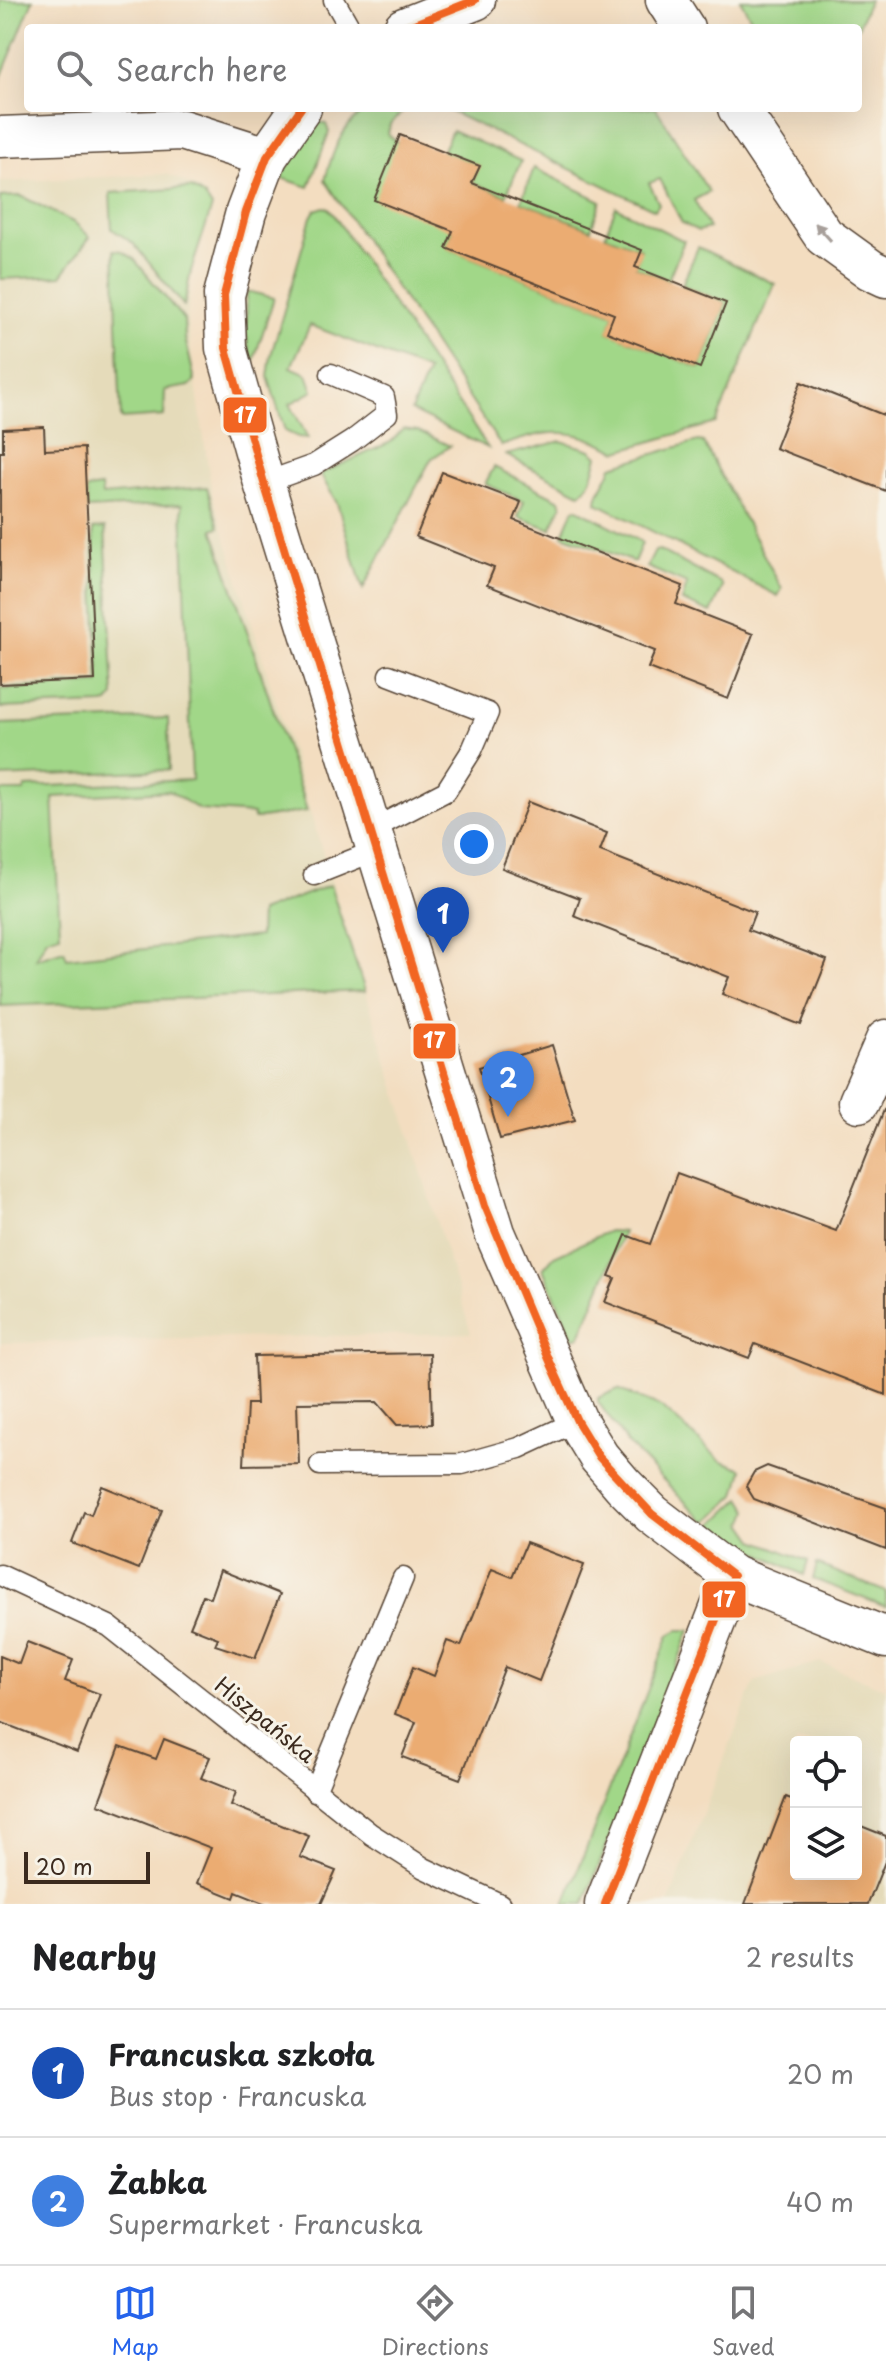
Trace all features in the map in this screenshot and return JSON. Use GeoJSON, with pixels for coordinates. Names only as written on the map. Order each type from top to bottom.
{"type":"FeatureCollection","features":[{"type":"Feature","properties":{"kind":"street"},"geometry":{"type":"LineString","coordinates":[[414,24],[475,0]]}},
{"type":"Feature","properties":{"kind":"street"},"geometry":{"type":"LineString","coordinates":[[666,0],[681,24]]}},
{"type":"Feature","properties":{"kind":"street"},"geometry":{"type":"LineString","coordinates":[[298,112],[267,157],[246,212],[224,295],[226,348],[264,483],[490,1219],[577,1421],[599,1457],[652,1514],[733,1576],[886,1638]]}},
{"type":"Feature","properties":{"kind":"street"},"geometry":{"type":"LineString","coordinates":[[741,112],[824,236],[871,270],[886,277]]}},
{"type":"Feature","properties":{"kind":"street"},"geometry":{"type":"LineString","coordinates":[[0,137],[182,130],[267,157]]}},
{"type":"Feature","properties":{"kind":"street"},"geometry":{"type":"LineString","coordinates":[[859,1102],[886,1040]]}},
{"type":"Feature","properties":{"kind":"street"},"geometry":{"type":"LineString","coordinates":[[605,1904],[733,1576]]}},
{"type":"Feature","properties":{"kind":"lane"},"geometry":{"type":"LineString","coordinates":[[334,0],[348,24]]}},
{"type":"Feature","properties":{"kind":"lane"},"geometry":{"type":"LineString","coordinates":[[264,483],[314,465],[387,414],[384,397],[331,374]]}},
{"type":"Feature","properties":{"kind":"lane"},"geometry":{"type":"LineString","coordinates":[[314,875],[374,840],[446,791],[472,750],[488,713],[389,675]]}},
{"type":"Feature","properties":{"kind":"lane"},"geometry":{"type":"LineString","coordinates":[[320,1465],[462,1464],[519,1448],[577,1421]]}},
{"type":"Feature","properties":{"kind":"lane","name":"Hiszpańska"},"geometry":{"type":"LineString","coordinates":[[0,1575],[109,1626],[371,1834],[424,1868],[500,1904]]}},
{"type":"Feature","properties":{"kind":"lane"},"geometry":{"type":"LineString","coordinates":[[315,1791],[403,1578]]}},
{"type":"Feature","properties":{"kind":"shaded area"},"geometry":{"type":"Polygon","coordinates":[[[167,174],[200,190],[207,197],[211,214],[191,271],[187,322],[212,494],[471,1333],[0,1343],[0,182],[167,174]]]}},
{"type":"Feature","properties":{"kind":"shaded area"},"geometry":{"type":"Polygon","coordinates":[[[820,1662],[886,1689],[886,1904],[668,1904],[754,1682],[820,1662]]]}},
{"type":"Feature","properties":{"kind":"green space"},"geometry":{"type":"Polygon","coordinates":[[[0,0],[33,0],[0,80],[0,0]]]}},
{"type":"Feature","properties":{"kind":"green space"},"geometry":{"type":"Polygon","coordinates":[[[740,0],[869,0],[860,24],[755,24],[740,0]]]}},
{"type":"Feature","properties":{"kind":"green space"},"geometry":{"type":"Polygon","coordinates":[[[84,112],[175,112],[84,114],[84,112]]]}},
{"type":"Feature","properties":{"kind":"green space"},"geometry":{"type":"Polygon","coordinates":[[[402,112],[390,124],[388,134],[397,142],[453,231],[447,248],[614,314],[608,332],[700,368],[726,303],[682,285],[698,247],[775,284],[716,423],[618,451],[586,438],[560,433],[534,436],[501,446],[325,180],[335,149],[346,129],[361,114],[402,112]]]}},
{"type":"Feature","properties":{"kind":"green space"},"geometry":{"type":"Polygon","coordinates":[[[451,112],[659,112],[709,192],[694,200],[709,228],[698,231],[682,223],[660,179],[649,183],[659,204],[655,210],[451,112]]]}},
{"type":"Feature","properties":{"kind":"green space"},"geometry":{"type":"Polygon","coordinates":[[[318,121],[326,124],[329,132],[309,187],[281,178],[302,143],[318,121]]]}},
{"type":"Feature","properties":{"kind":"green space"},"geometry":{"type":"Polygon","coordinates":[[[452,130],[521,161],[506,196],[472,183],[479,166],[442,152],[452,130]]]}},
{"type":"Feature","properties":{"kind":"green space"},"geometry":{"type":"Polygon","coordinates":[[[534,168],[601,201],[591,229],[521,202],[534,168]]]}},
{"type":"Feature","properties":{"kind":"green space"},"geometry":{"type":"Polygon","coordinates":[[[191,188],[204,196],[212,207],[191,271],[184,306],[133,243],[112,229],[110,193],[191,188]]]}},
{"type":"Feature","properties":{"kind":"green space"},"geometry":{"type":"Polygon","coordinates":[[[21,196],[75,223],[90,237],[61,276],[0,279],[0,197],[21,196]]]}},
{"type":"Feature","properties":{"kind":"green space"},"geometry":{"type":"Polygon","coordinates":[[[324,207],[334,215],[488,448],[411,411],[428,371],[310,325],[291,367],[307,374],[313,391],[290,404],[308,438],[285,431],[268,377],[271,355],[311,217],[315,210],[324,207]]]}},
{"type":"Feature","properties":{"kind":"green space"},"geometry":{"type":"Polygon","coordinates":[[[616,207],[684,241],[668,280],[635,267],[641,249],[605,235],[616,207]]]}},
{"type":"Feature","properties":{"kind":"green space"},"geometry":{"type":"Polygon","coordinates":[[[114,250],[134,259],[184,320],[195,381],[189,386],[165,390],[164,416],[121,419],[114,250]]]}},
{"type":"Feature","properties":{"kind":"green space"},"geometry":{"type":"Polygon","coordinates":[[[247,291],[274,298],[252,366],[246,333],[247,291]]]}},
{"type":"Feature","properties":{"kind":"green space"},"geometry":{"type":"Polygon","coordinates":[[[403,429],[418,431],[450,446],[431,459],[363,589],[337,503],[320,474],[391,442],[403,429]]]}},
{"type":"Feature","properties":{"kind":"green space"},"geometry":{"type":"Polygon","coordinates":[[[561,441],[591,450],[598,456],[590,482],[580,493],[506,455],[561,441]]]}},
{"type":"Feature","properties":{"kind":"green space"},"geometry":{"type":"Polygon","coordinates":[[[703,442],[782,589],[778,596],[597,503],[612,466],[703,442]]]}},
{"type":"Feature","properties":{"kind":"green space"},"geometry":{"type":"Polygon","coordinates":[[[494,467],[560,500],[562,505],[551,529],[518,517],[524,501],[485,484],[494,467]]]}},
{"type":"Feature","properties":{"kind":"green space"},"geometry":{"type":"Polygon","coordinates":[[[101,487],[102,496],[207,487],[219,527],[213,529],[307,811],[254,819],[253,814],[200,810],[169,791],[53,797],[60,934],[47,938],[36,959],[64,950],[67,958],[259,936],[260,912],[330,885],[365,991],[0,1006],[0,791],[24,791],[26,787],[192,780],[182,504],[87,509],[86,489],[101,487]]]}},
{"type":"Feature","properties":{"kind":"green space"},"geometry":{"type":"Polygon","coordinates":[[[576,508],[640,541],[642,543],[634,562],[563,535],[576,508]]]}},
{"type":"Feature","properties":{"kind":"green space"},"geometry":{"type":"Polygon","coordinates":[[[105,528],[114,696],[103,704],[0,708],[0,689],[99,683],[93,529],[105,528]]]}},
{"type":"Feature","properties":{"kind":"green space"},"geometry":{"type":"Polygon","coordinates":[[[659,550],[721,583],[723,587],[711,613],[682,601],[687,584],[647,567],[655,551],[659,550]]]}},
{"type":"Feature","properties":{"kind":"green space"},"geometry":{"type":"Polygon","coordinates":[[[168,718],[169,770],[0,777],[0,724],[168,718]]]}},
{"type":"Feature","properties":{"kind":"green space"},"geometry":{"type":"Polygon","coordinates":[[[609,1231],[623,1232],[580,1336],[573,1338],[543,1269],[554,1256],[609,1231]]]}},
{"type":"Feature","properties":{"kind":"green space"},"geometry":{"type":"Polygon","coordinates":[[[618,1389],[663,1408],[720,1460],[743,1469],[736,1495],[706,1523],[629,1445],[598,1402],[598,1398],[618,1389]]]}},
{"type":"Feature","properties":{"kind":"green space"},"geometry":{"type":"Polygon","coordinates":[[[741,1498],[749,1511],[744,1524],[755,1540],[808,1561],[804,1575],[751,1549],[712,1525],[741,1498]]]}},
{"type":"Feature","properties":{"kind":"green space"},"geometry":{"type":"Polygon","coordinates":[[[817,1564],[886,1592],[886,1607],[813,1579],[817,1564]]]}},
{"type":"Feature","properties":{"kind":"green space"},"geometry":{"type":"Polygon","coordinates":[[[678,1630],[690,1630],[584,1904],[565,1904],[669,1635],[678,1630]]]}},
{"type":"Feature","properties":{"kind":"building"},"geometry":{"type":"Polygon","coordinates":[[[400,135],[480,166],[472,183],[642,250],[635,267],[726,303],[700,368],[607,332],[614,314],[446,248],[453,231],[374,200],[400,135]]]}},
{"type":"Feature","properties":{"kind":"building"},"geometry":{"type":"Polygon","coordinates":[[[801,382],[886,416],[886,491],[775,448],[801,382]]]}},
{"type":"Feature","properties":{"kind":"building"},"geometry":{"type":"Polygon","coordinates":[[[44,427],[45,450],[84,448],[95,680],[0,684],[0,452],[3,452],[3,429],[44,427]]]}},
{"type":"Feature","properties":{"kind":"building"},"geometry":{"type":"Polygon","coordinates":[[[442,472],[521,502],[514,520],[683,586],[676,604],[753,634],[728,699],[648,668],[655,651],[487,585],[494,568],[416,537],[442,472]]]}},
{"type":"Feature","properties":{"kind":"building"},"geometry":{"type":"Polygon","coordinates":[[[528,802],[607,833],[600,851],[755,912],[748,930],[827,960],[801,1025],[722,994],[729,977],[574,916],[580,898],[502,868],[528,802]]]}},
{"type":"Feature","properties":{"kind":"building"},"geometry":{"type":"Polygon","coordinates":[[[552,1045],[575,1120],[500,1139],[479,1067],[552,1045]]]}},
{"type":"Feature","properties":{"kind":"building"},"geometry":{"type":"Polygon","coordinates":[[[884,1110],[886,1395],[755,1344],[749,1358],[605,1302],[615,1278],[609,1276],[626,1235],[650,1244],[677,1173],[836,1231],[884,1110]]]}},
{"type":"Feature","properties":{"kind":"building"},"geometry":{"type":"Polygon","coordinates":[[[430,1353],[432,1424],[397,1425],[377,1402],[297,1403],[299,1464],[244,1465],[247,1404],[256,1404],[254,1356],[430,1353]]]}},
{"type":"Feature","properties":{"kind":"building"},"geometry":{"type":"Polygon","coordinates":[[[767,1466],[886,1508],[886,1550],[754,1499],[746,1486],[754,1472],[767,1466]]]}},
{"type":"Feature","properties":{"kind":"building"},"geometry":{"type":"Polygon","coordinates":[[[102,1486],[162,1510],[139,1569],[72,1543],[84,1512],[91,1515],[102,1486]]]}},
{"type":"Feature","properties":{"kind":"building"},"geometry":{"type":"Polygon","coordinates":[[[526,1543],[584,1565],[539,1681],[505,1667],[460,1779],[402,1757],[416,1722],[395,1714],[413,1667],[434,1676],[447,1641],[461,1646],[492,1569],[512,1577],[526,1543]]]}},
{"type":"Feature","properties":{"kind":"building"},"geometry":{"type":"Polygon","coordinates":[[[220,1570],[280,1594],[255,1658],[215,1645],[218,1638],[190,1627],[203,1595],[210,1598],[220,1570]]]}},
{"type":"Feature","properties":{"kind":"building"},"geometry":{"type":"Polygon","coordinates":[[[27,1642],[73,1660],[65,1681],[100,1694],[77,1752],[0,1722],[0,1656],[19,1664],[27,1642]]]}},
{"type":"Feature","properties":{"kind":"building"},"geometry":{"type":"Polygon","coordinates":[[[164,1739],[210,1757],[201,1778],[236,1792],[231,1805],[309,1836],[300,1857],[336,1871],[321,1904],[266,1904],[236,1892],[234,1898],[197,1883],[211,1848],[98,1804],[120,1746],[156,1759],[164,1739]]]}},
{"type":"Feature","properties":{"kind":"building"},"geometry":{"type":"Polygon","coordinates":[[[786,1797],[790,1799],[790,1880],[862,1880],[862,1826],[886,1836],[886,1859],[868,1904],[745,1904],[786,1797]]]}},
{"type":"Feature","properties":{"kind":"transit line","name":"17"},"geometry":{"type":"LineString","coordinates":[[414,24],[475,0]]}},
{"type":"Feature","properties":{"kind":"transit line","name":"17"},"geometry":{"type":"LineString","coordinates":[[298,112],[267,157],[246,212],[224,295],[226,348],[264,483],[485,1206],[551,1364],[577,1421],[599,1457],[652,1514],[733,1576],[605,1904]]}},
{"type":"Feature","properties":{"kind":"place","name":"Francuska szkoła"},"geometry":{"type":"Point","coordinates":[443,953]}},
{"type":"Feature","properties":{"kind":"place","name":"Żabka"},"geometry":{"type":"Point","coordinates":[508,1117]}}]}
